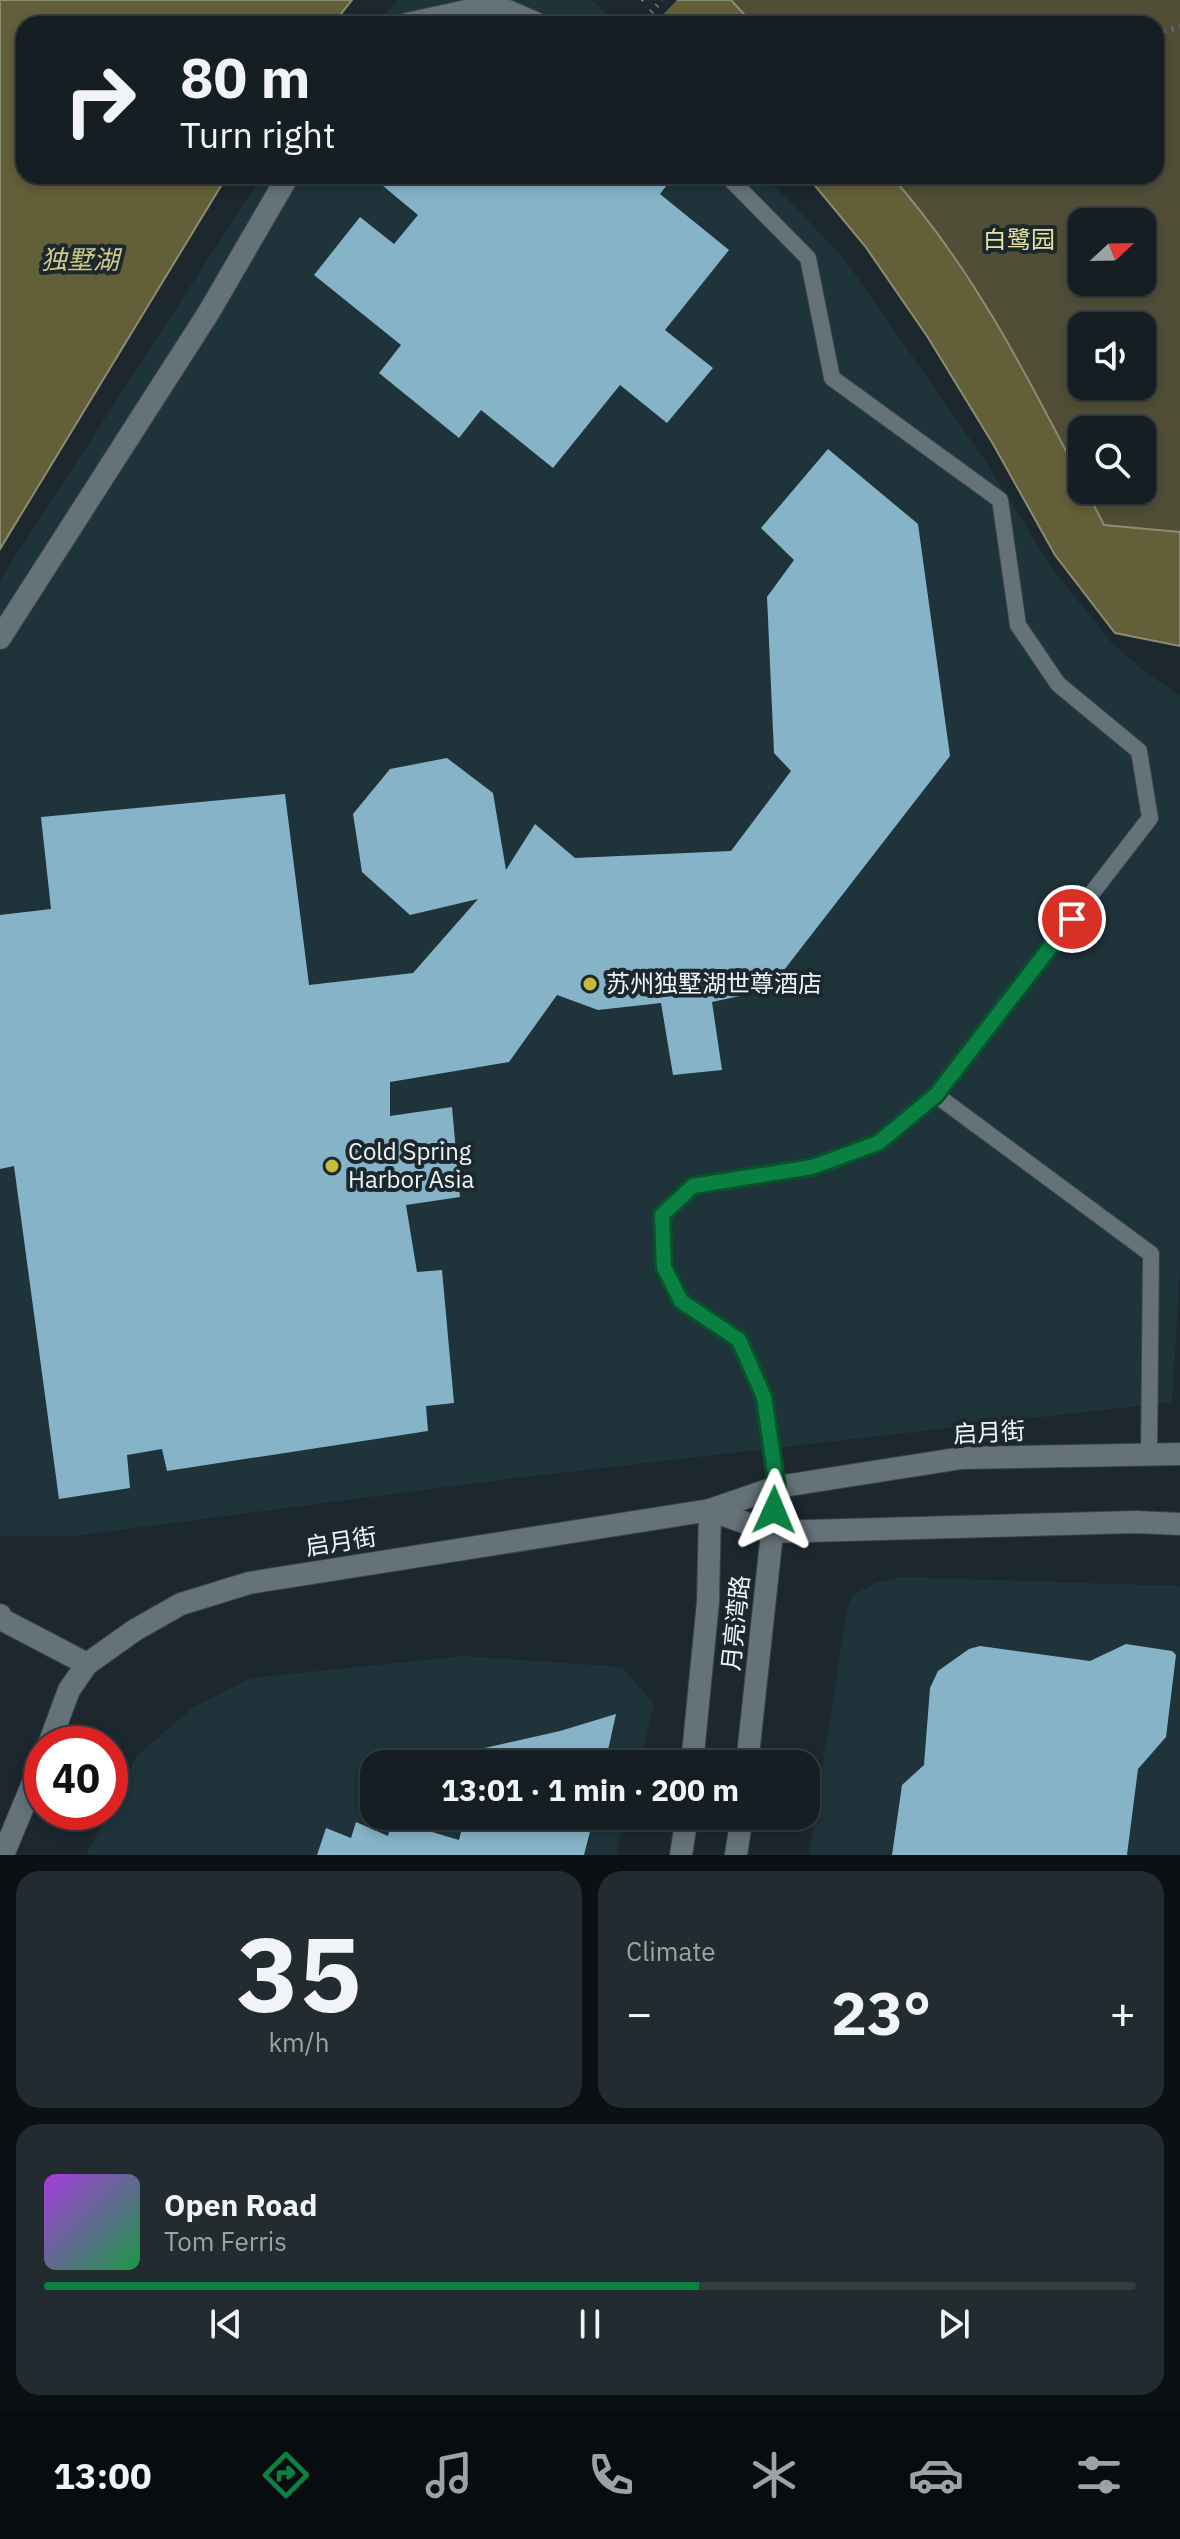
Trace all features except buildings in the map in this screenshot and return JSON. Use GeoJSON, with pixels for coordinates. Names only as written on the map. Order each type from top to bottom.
{"type":"FeatureCollection","features":[{"type":"Feature","properties":{"kind":"street"},"geometry":{"type":"LineString","coordinates":[[444,16],[471,10],[508,11],[520,16]]}},
{"type":"Feature","properties":{"kind":"street"},"geometry":{"type":"LineString","coordinates":[[0,638],[209,312],[283,184]]}},
{"type":"Feature","properties":{"kind":"street","name":"启月街"},"geometry":{"type":"LineString","coordinates":[[56,1726],[69,1690],[87,1664],[135,1630],[181,1604],[249,1583],[710,1510],[777,1487],[962,1458],[1180,1454]]}},
{"type":"Feature","properties":{"kind":"street","name":"月亮湾路"},"geometry":{"type":"LineString","coordinates":[[748,1750],[777,1487]]}},
{"type":"Feature","properties":{"kind":"street","name":"启月街"},"geometry":{"type":"LineString","coordinates":[[710,1510],[771,1532],[1136,1522],[1180,1524]]}},
{"type":"Feature","properties":{"kind":"street","name":"月亮湾路"},"geometry":{"type":"LineString","coordinates":[[693,1750],[708,1602],[710,1510]]}},
{"type":"Feature","properties":{"kind":"street"},"geometry":{"type":"LineString","coordinates":[[0,1615],[1,1619],[87,1664]]}},
{"type":"Feature","properties":{"kind":"street"},"geometry":{"type":"LineString","coordinates":[[3,1855],[24,1804]]}},
{"type":"Feature","properties":{"kind":"street"},"geometry":{"type":"LineString","coordinates":[[681,1855],[685,1830]]}},
{"type":"Feature","properties":{"kind":"street"},"geometry":{"type":"LineString","coordinates":[[736,1855],[740,1830]]}},
{"type":"Feature","properties":{"kind":"lane"},"geometry":{"type":"LineString","coordinates":[[735,184],[808,258],[832,378],[1000,500],[1018,625],[1058,684],[1139,751],[1150,818],[936,1095],[878,1143],[812,1167],[693,1186],[662,1215],[664,1267],[681,1301],[739,1340],[764,1397],[777,1487]]}},
{"type":"Feature","properties":{"kind":"lane"},"geometry":{"type":"LineString","coordinates":[[936,1095],[1151,1254],[1149,1454]]}},
{"type":"Feature","properties":{"kind":"path"},"geometry":{"type":"LineString","coordinates":[[647,16],[662,0]]}},
{"type":"Feature","properties":{"kind":"shaded area"},"geometry":{"type":"Polygon","coordinates":[[[398,0],[592,0],[609,16],[383,16],[398,0]]]}},
{"type":"Feature","properties":{"kind":"shaded area","name":"苏州独墅湖世尊酒店"},"geometry":{"type":"Polygon","coordinates":[[[257,184],[773,184],[843,257],[986,462],[1051,567],[1110,641],[1150,676],[1180,695],[1180,1272],[1172,1402],[500,1480],[74,1536],[0,1536],[0,580],[257,184]]]}},
{"type":"Feature","properties":{"kind":"shaded area"},"geometry":{"type":"Polygon","coordinates":[[[901,1577],[1180,1586],[1180,1855],[809,1855],[813,1830],[820,1830],[820,1784],[847,1609],[852,1596],[875,1583],[901,1577]]]}},
{"type":"Feature","properties":{"kind":"shaded area"},"geometry":{"type":"Polygon","coordinates":[[[463,1656],[622,1667],[654,1704],[642,1750],[360,1750],[360,1830],[622,1830],[616,1855],[86,1855],[99,1830],[128,1830],[128,1773],[136,1757],[192,1708],[251,1678],[463,1656]]]}},
{"type":"Feature","properties":{"kind":"green space","name":"白鹭园"},"geometry":{"type":"Polygon","coordinates":[[[731,0],[1180,0],[1180,532],[1104,525],[1093,504],[1156,504],[1156,416],[1068,416],[1068,455],[1019,362],[947,247],[898,184],[1164,184],[1164,16],[746,16],[731,0]]]}},
{"type":"Feature","properties":{"kind":"water","name":"独墅湖"},"geometry":{"type":"Polygon","coordinates":[[[0,0],[352,0],[339,16],[16,16],[16,184],[222,184],[0,549],[0,0]]]}},
{"type":"Feature","properties":{"kind":"water"},"geometry":{"type":"Polygon","coordinates":[[[642,0],[731,0],[746,16],[657,16],[642,0]]]}},
{"type":"Feature","properties":{"kind":"water"},"geometry":{"type":"Polygon","coordinates":[[[814,184],[898,184],[973,285],[1040,402],[1068,455],[1068,504],[1093,504],[1104,525],[1180,532],[1180,646],[1115,633],[1055,555],[993,444],[927,336],[865,246],[814,184]]]}},
{"type":"Feature","properties":{"kind":"pier"},"geometry":{"type":"Polygon","coordinates":[[[644,0],[677,0],[662,16],[651,16],[640,4],[644,0]]]}},
{"type":"Feature","properties":{"kind":"place","name":"苏州独墅湖世尊酒店"},"geometry":{"type":"Point","coordinates":[590,984]}},
{"type":"Feature","properties":{"kind":"place","name":"Cold Spring Harbor Asia"},"geometry":{"type":"Point","coordinates":[332,1166]}},
{"type":"Feature","properties":{"kind":"route"},"geometry":{"type":"LineString","coordinates":[[774,1510],[777,1487],[764,1397],[739,1340],[681,1301],[664,1267],[662,1215],[693,1186],[812,1167],[878,1143],[936,1095],[1072,919]]}}]}
